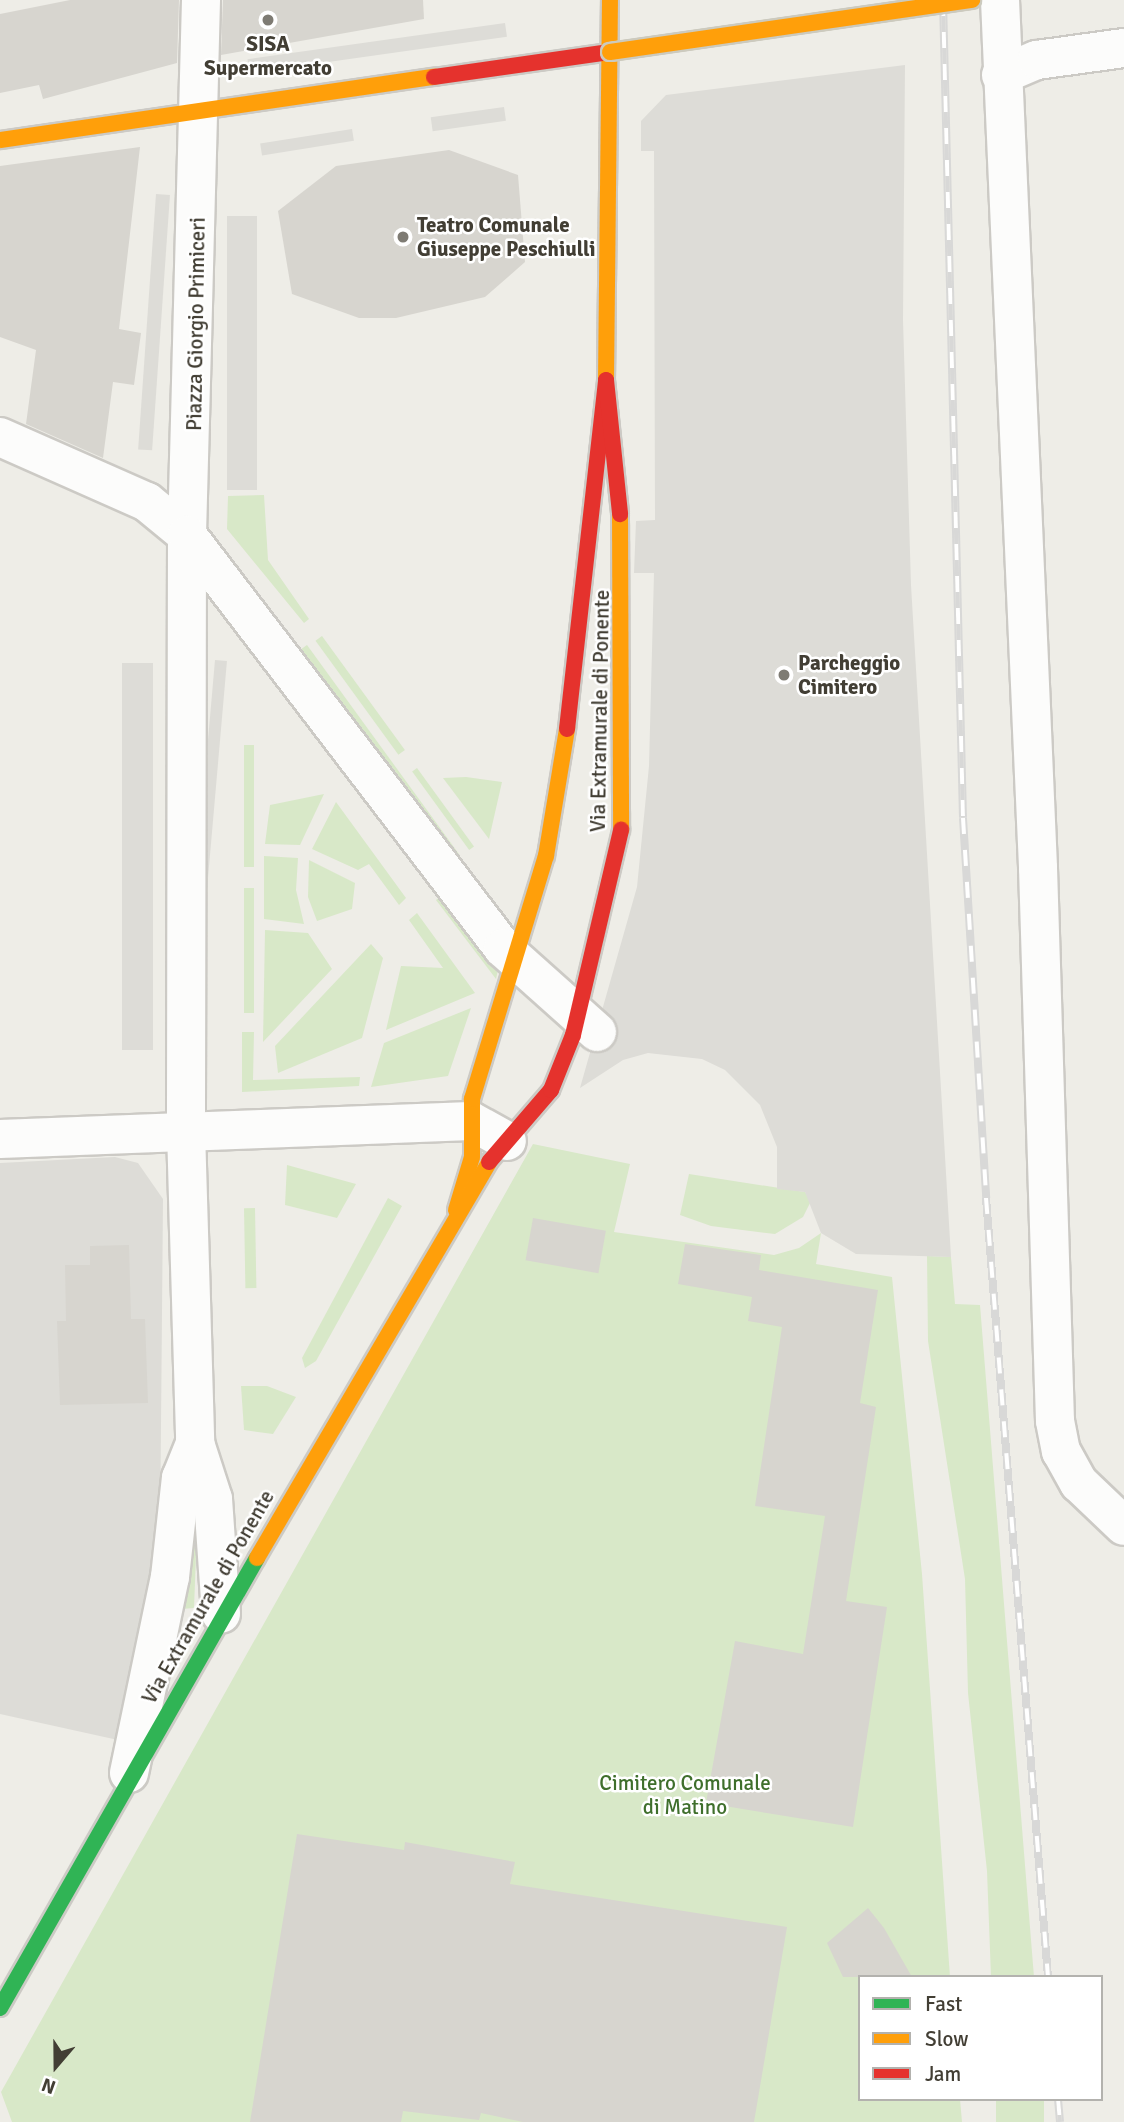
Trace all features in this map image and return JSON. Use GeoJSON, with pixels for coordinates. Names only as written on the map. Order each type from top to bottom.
{"type":"FeatureCollection","features":[{"type":"Feature","properties":{"kind":"main road","name":"Via Extramurale di Ponente"},"geometry":{"type":"LineString","coordinates":[[456,1210],[472,1157],[472,1099],[515,958],[560,787],[606,380],[610,0]]}},
{"type":"Feature","properties":{"kind":"main road"},"geometry":{"type":"LineString","coordinates":[[0,140],[972,0]]}},
{"type":"Feature","properties":{"kind":"main road","name":"Via Extramurale di Ponente"},"geometry":{"type":"LineString","coordinates":[[0,2008],[221,1614],[456,1210],[507,1141],[551,1090],[573,1035],[587,1021],[621,828],[624,551],[606,380]]}},
{"type":"Feature","properties":{"kind":"street","name":"Piazza Giorgio Primiceri"},"geometry":{"type":"LineString","coordinates":[[195,1443],[186,1131],[187,536],[201,111],[201,0]]}},
{"type":"Feature","properties":{"kind":"street"},"geometry":{"type":"LineString","coordinates":[[1000,0],[1001,75],[1038,867],[1055,1420],[1061,1451],[1079,1483],[1124,1526]]}},
{"type":"Feature","properties":{"kind":"street"},"geometry":{"type":"LineString","coordinates":[[1001,75],[1037,60],[1124,48]]}},
{"type":"Feature","properties":{"kind":"street"},"geometry":{"type":"LineString","coordinates":[[0,437],[147,502],[187,536],[515,958],[587,1021]]}},
{"type":"Feature","properties":{"kind":"street"},"geometry":{"type":"LineString","coordinates":[[0,1139],[471,1121],[507,1141]]}},
{"type":"Feature","properties":{"kind":"street"},"geometry":{"type":"LineString","coordinates":[[128,1780],[164,1610],[181,1478],[195,1443]]}},
{"type":"Feature","properties":{"kind":"street"},"geometry":{"type":"LineString","coordinates":[[195,1443],[213,1499],[221,1614]]}},
{"type":"Feature","properties":{"kind":"street"},"geometry":{"type":"LineString","coordinates":[[164,1610],[169,1637],[195,1661]]}},
{"type":"Feature","properties":{"kind":"green space"},"geometry":{"type":"Polygon","coordinates":[[[264,495],[268,560],[309,619],[304,623],[227,529],[228,496],[264,495]]]}},
{"type":"Feature","properties":{"kind":"green space"},"geometry":{"type":"Polygon","coordinates":[[[322,636],[405,750],[398,755],[316,641],[322,636]]]}},
{"type":"Feature","properties":{"kind":"green space"},"geometry":{"type":"Polygon","coordinates":[[[307,645],[460,855],[454,859],[301,649],[307,645]]]}},
{"type":"Feature","properties":{"kind":"green space"},"geometry":{"type":"Polygon","coordinates":[[[244,745],[254,745],[254,867],[244,867],[244,745]]]}},
{"type":"Feature","properties":{"kind":"green space"},"geometry":{"type":"Polygon","coordinates":[[[417,768],[474,846],[469,850],[412,772],[417,768]]]}},
{"type":"Feature","properties":{"kind":"green space"},"geometry":{"type":"Polygon","coordinates":[[[466,777],[502,782],[489,839],[443,778],[466,777]]]}},
{"type":"Feature","properties":{"kind":"green space"},"geometry":{"type":"Polygon","coordinates":[[[324,794],[300,845],[265,844],[270,805],[324,794]]]}},
{"type":"Feature","properties":{"kind":"green space"},"geometry":{"type":"Polygon","coordinates":[[[336,802],[406,898],[399,905],[369,864],[358,870],[312,849],[336,802]]]}},
{"type":"Feature","properties":{"kind":"green space"},"geometry":{"type":"Polygon","coordinates":[[[264,856],[298,858],[296,890],[304,924],[264,919],[264,856]]]}},
{"type":"Feature","properties":{"kind":"green space"},"geometry":{"type":"Polygon","coordinates":[[[309,860],[355,883],[352,909],[317,921],[308,897],[309,860]]]}},
{"type":"Feature","properties":{"kind":"green space"},"geometry":{"type":"Polygon","coordinates":[[[244,888],[254,888],[254,1013],[244,1013],[244,888]]]}},
{"type":"Feature","properties":{"kind":"green space"},"geometry":{"type":"Polygon","coordinates":[[[442,895],[498,970],[496,979],[436,900],[442,895]]]}},
{"type":"Feature","properties":{"kind":"green space"},"geometry":{"type":"Polygon","coordinates":[[[417,913],[475,993],[386,1030],[401,966],[443,968],[409,920],[417,913]]]}},
{"type":"Feature","properties":{"kind":"green space"},"geometry":{"type":"Polygon","coordinates":[[[265,930],[308,933],[332,969],[263,1042],[265,930]]]}},
{"type":"Feature","properties":{"kind":"green space"},"geometry":{"type":"Polygon","coordinates":[[[371,944],[383,958],[362,1038],[278,1073],[275,1046],[371,944]]]}},
{"type":"Feature","properties":{"kind":"green space"},"geometry":{"type":"Polygon","coordinates":[[[471,1008],[448,1076],[371,1087],[384,1043],[471,1008]]]}},
{"type":"Feature","properties":{"kind":"green space"},"geometry":{"type":"Polygon","coordinates":[[[242,1032],[254,1032],[253,1080],[360,1077],[359,1086],[242,1092],[242,1032]]]}},
{"type":"Feature","properties":{"kind":"green space","name":"Cimitero Comunale di Matino"},"geometry":{"type":"Polygon","coordinates":[[[533,1144],[630,1164],[614,1232],[774,1255],[799,1248],[821,1233],[816,1264],[892,1277],[922,1574],[950,1975],[858,1975],[858,2101],[960,2101],[962,2122],[12,2122],[1,2092],[533,1144]]]}},
{"type":"Feature","properties":{"kind":"green space"},"geometry":{"type":"Polygon","coordinates":[[[287,1165],[356,1184],[337,1218],[285,1205],[287,1165]]]}},
{"type":"Feature","properties":{"kind":"green space"},"geometry":{"type":"Polygon","coordinates":[[[689,1174],[805,1192],[811,1201],[803,1217],[775,1234],[711,1226],[680,1215],[689,1174]]]}},
{"type":"Feature","properties":{"kind":"green space"},"geometry":{"type":"Polygon","coordinates":[[[388,1198],[402,1206],[316,1361],[305,1368],[302,1358],[388,1198]]]}},
{"type":"Feature","properties":{"kind":"green space"},"geometry":{"type":"Polygon","coordinates":[[[244,1208],[255,1208],[256,1288],[245,1288],[244,1208]]]}},
{"type":"Feature","properties":{"kind":"green space"},"geometry":{"type":"Polygon","coordinates":[[[927,1256],[951,1257],[955,1304],[980,1305],[1034,1975],[991,1975],[987,1871],[968,1693],[965,1579],[928,1341],[927,1256]]]}},
{"type":"Feature","properties":{"kind":"green space"},"geometry":{"type":"Polygon","coordinates":[[[241,1386],[267,1386],[296,1397],[273,1434],[244,1430],[241,1386]]]}},
{"type":"Feature","properties":{"kind":"green space"},"geometry":{"type":"Polygon","coordinates":[[[198,1505],[194,1608],[181,1609],[198,1505]]]}},
{"type":"Feature","properties":{"kind":"green space"},"geometry":{"type":"Polygon","coordinates":[[[996,2101],[1044,2101],[1044,2122],[996,2122],[996,2101]]]}},
{"type":"Feature","properties":{"kind":"shaded area"},"geometry":{"type":"Polygon","coordinates":[[[505,23],[507,37],[249,73],[248,59],[505,23]]]}},
{"type":"Feature","properties":{"kind":"shaded area","name":"Parcheggio Cimitero"},"geometry":{"type":"Polygon","coordinates":[[[905,65],[903,320],[911,585],[951,1257],[856,1254],[821,1233],[805,1192],[777,1189],[777,1147],[760,1105],[725,1070],[702,1059],[648,1053],[623,1060],[580,1088],[637,887],[649,766],[654,573],[634,573],[636,521],[655,520],[654,151],[641,151],[641,121],[666,95],[905,65]]]}},
{"type":"Feature","properties":{"kind":"shaded area"},"geometry":{"type":"Polygon","coordinates":[[[504,107],[506,121],[433,131],[431,117],[504,107]]]}},
{"type":"Feature","properties":{"kind":"shaded area"},"geometry":{"type":"Polygon","coordinates":[[[352,129],[354,141],[262,155],[260,144],[352,129]]]}},
{"type":"Feature","properties":{"kind":"shaded area"},"geometry":{"type":"Polygon","coordinates":[[[156,194],[170,195],[152,450],[138,449],[156,194]]]}},
{"type":"Feature","properties":{"kind":"shaded area"},"geometry":{"type":"Polygon","coordinates":[[[227,216],[257,216],[257,490],[227,490],[227,216]]]}},
{"type":"Feature","properties":{"kind":"shaded area"},"geometry":{"type":"Polygon","coordinates":[[[215,660],[227,661],[192,1064],[180,1062],[215,660]]]}},
{"type":"Feature","properties":{"kind":"shaded area"},"geometry":{"type":"Polygon","coordinates":[[[122,663],[153,663],[153,1050],[122,1050],[122,663]]]}},
{"type":"Feature","properties":{"kind":"shaded area"},"geometry":{"type":"Polygon","coordinates":[[[115,1157],[138,1163],[163,1199],[160,1540],[118,1740],[0,1714],[0,1163],[115,1157]]]}},
{"type":"Feature","properties":{"kind":"building"},"geometry":{"type":"Polygon","coordinates":[[[70,0],[179,0],[177,63],[43,99],[39,85],[0,93],[0,14],[70,0]]]}},
{"type":"Feature","properties":{"kind":"building"},"geometry":{"type":"Polygon","coordinates":[[[223,0],[423,0],[424,19],[221,55],[223,0]]]}},
{"type":"Feature","properties":{"kind":"building"},"geometry":{"type":"Polygon","coordinates":[[[140,147],[119,329],[141,333],[134,385],[113,382],[103,458],[26,424],[36,350],[0,337],[0,166],[140,147]]]}},
{"type":"Feature","properties":{"kind":"building","name":"Teatro Comunale Giuseppe Peschiulli"},"geometry":{"type":"Polygon","coordinates":[[[449,150],[518,175],[525,262],[485,297],[396,318],[359,318],[292,294],[278,211],[336,166],[449,150]]]}},
{"type":"Feature","properties":{"kind":"building"},"geometry":{"type":"Polygon","coordinates":[[[533,1218],[606,1231],[598,1273],[526,1260],[533,1218]]]}},
{"type":"Feature","properties":{"kind":"building"},"geometry":{"type":"Polygon","coordinates":[[[685,1244],[761,1255],[759,1270],[878,1290],[860,1403],[876,1407],[846,1601],[887,1607],[853,1827],[706,1803],[735,1641],[803,1654],[825,1516],[755,1506],[782,1327],[748,1321],[752,1297],[678,1284],[685,1244]]]}},
{"type":"Feature","properties":{"kind":"building"},"geometry":{"type":"Polygon","coordinates":[[[129,1245],[131,1319],[145,1319],[148,1403],[60,1405],[57,1321],[66,1321],[65,1265],[90,1265],[90,1246],[129,1245]]]}},
{"type":"Feature","properties":{"kind":"building"},"geometry":{"type":"Polygon","coordinates":[[[297,1834],[404,1850],[405,1842],[515,1862],[510,1884],[787,1927],[754,2122],[523,2122],[481,2113],[479,2120],[403,2111],[401,2122],[250,2122],[297,1834]]]}},
{"type":"Feature","properties":{"kind":"building"},"geometry":{"type":"Polygon","coordinates":[[[868,1908],[884,1928],[911,1975],[843,1977],[827,1943],[868,1908]]]}},
{"type":"Feature","properties":{"kind":"railway"},"geometry":{"type":"LineString","coordinates":[[943,0],[963,818],[986,1198],[1048,1975]]}},
{"type":"Feature","properties":{"kind":"railway"},"geometry":{"type":"LineString","coordinates":[[1058,2101],[1060,2122]]}},
{"type":"Feature","properties":{"kind":"traffic: fast"},"geometry":{"type":"LineString","coordinates":[[0,2008],[257,1558]]}},
{"type":"Feature","properties":{"kind":"traffic: slow"},"geometry":{"type":"LineString","coordinates":[[606,380],[610,0]]}},
{"type":"Feature","properties":{"kind":"traffic: slow"},"geometry":{"type":"LineString","coordinates":[[610,52],[972,0]]}},
{"type":"Feature","properties":{"kind":"traffic: slow"},"geometry":{"type":"LineString","coordinates":[[0,140],[434,77]]}},
{"type":"Feature","properties":{"kind":"traffic: slow"},"geometry":{"type":"LineString","coordinates":[[620,514],[621,830]]}},
{"type":"Feature","properties":{"kind":"traffic: slow"},"geometry":{"type":"LineString","coordinates":[[456,1210],[472,1157],[472,1099],[546,856],[567,729]]}},
{"type":"Feature","properties":{"kind":"traffic: slow"},"geometry":{"type":"LineString","coordinates":[[257,1558],[489,1162]]}},
{"type":"Feature","properties":{"kind":"traffic: jam"},"geometry":{"type":"LineString","coordinates":[[434,77],[610,52]]}},
{"type":"Feature","properties":{"kind":"traffic: jam"},"geometry":{"type":"LineString","coordinates":[[567,729],[606,380],[620,514]]}},
{"type":"Feature","properties":{"kind":"traffic: jam"},"geometry":{"type":"LineString","coordinates":[[489,1162],[551,1090],[573,1035],[621,830]]}},
{"type":"Feature","properties":{"kind":"place","name":"SISA Supermercato"},"geometry":{"type":"Point","coordinates":[268,20]}},
{"type":"Feature","properties":{"kind":"place","name":"Teatro Comunale Giuseppe Peschiulli"},"geometry":{"type":"Point","coordinates":[403,237]}},
{"type":"Feature","properties":{"kind":"place","name":"Parcheggio Cimitero"},"geometry":{"type":"Point","coordinates":[784,675]}}]}
